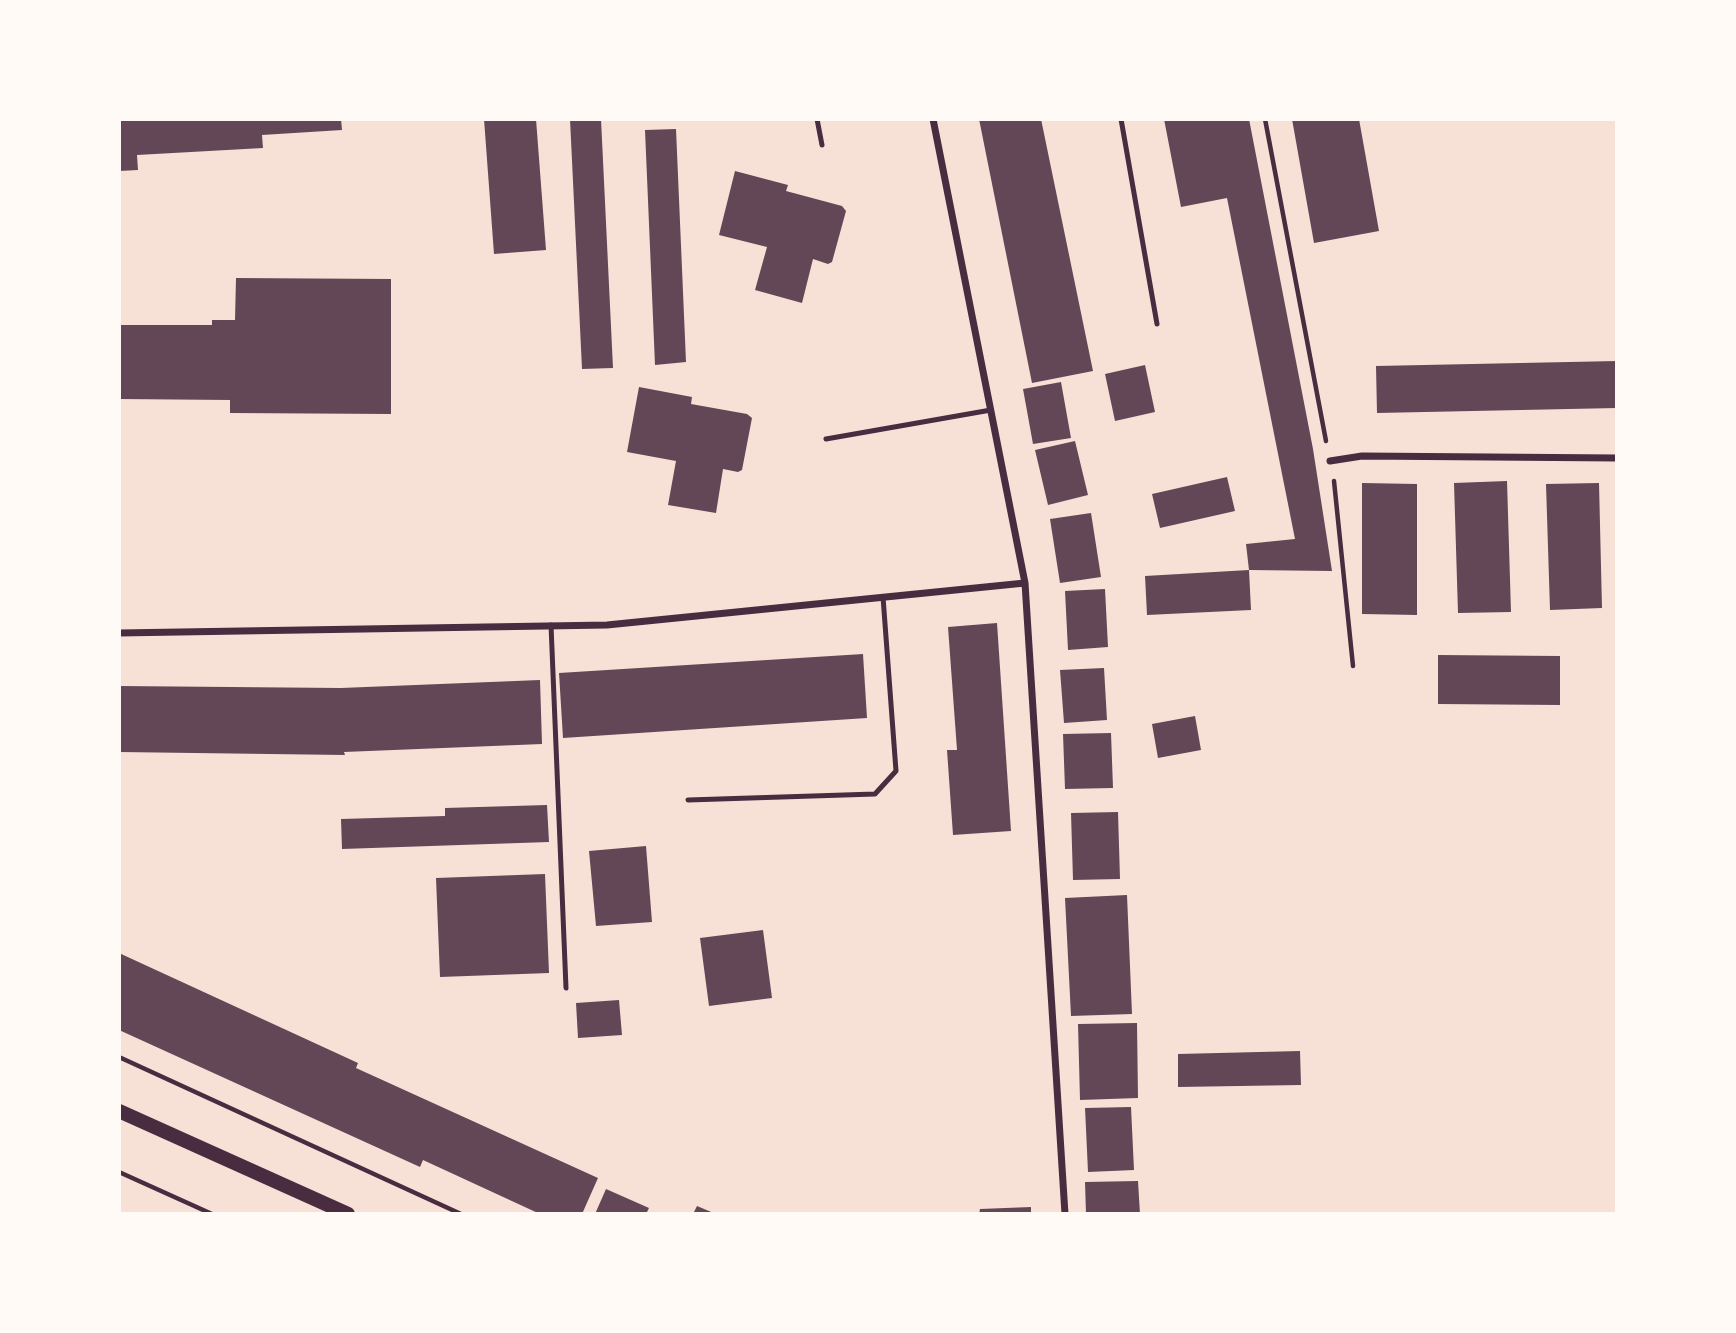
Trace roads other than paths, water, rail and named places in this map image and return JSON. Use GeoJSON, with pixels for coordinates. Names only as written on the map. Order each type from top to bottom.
{"type":"FeatureCollection","features":[{"type":"Feature","properties":{"kind":"main road"},"geometry":{"type":"LineString","coordinates":[[119,1111],[348,1214]]}},
{"type":"Feature","properties":{"kind":"street"},"geometry":{"type":"LineString","coordinates":[[933,119],[1025,583],[1065,1214]]}},
{"type":"Feature","properties":{"kind":"street"},"geometry":{"type":"LineString","coordinates":[[1330,461],[1362,456],[1617,458]]}},
{"type":"Feature","properties":{"kind":"street"},"geometry":{"type":"LineString","coordinates":[[119,633],[607,625],[1025,583]]}},
{"type":"Feature","properties":{"kind":"lane"},"geometry":{"type":"LineString","coordinates":[[817,119],[822,145]]}},
{"type":"Feature","properties":{"kind":"lane"},"geometry":{"type":"LineString","coordinates":[[1121,119],[1157,324]]}},
{"type":"Feature","properties":{"kind":"lane"},"geometry":{"type":"LineString","coordinates":[[826,439],[991,410]]}},
{"type":"Feature","properties":{"kind":"lane"},"geometry":{"type":"LineString","coordinates":[[688,800],[875,794],[896,771],[883,597]]}},
{"type":"Feature","properties":{"kind":"lane"},"geometry":{"type":"LineString","coordinates":[[551,625],[566,988]]}}]}
